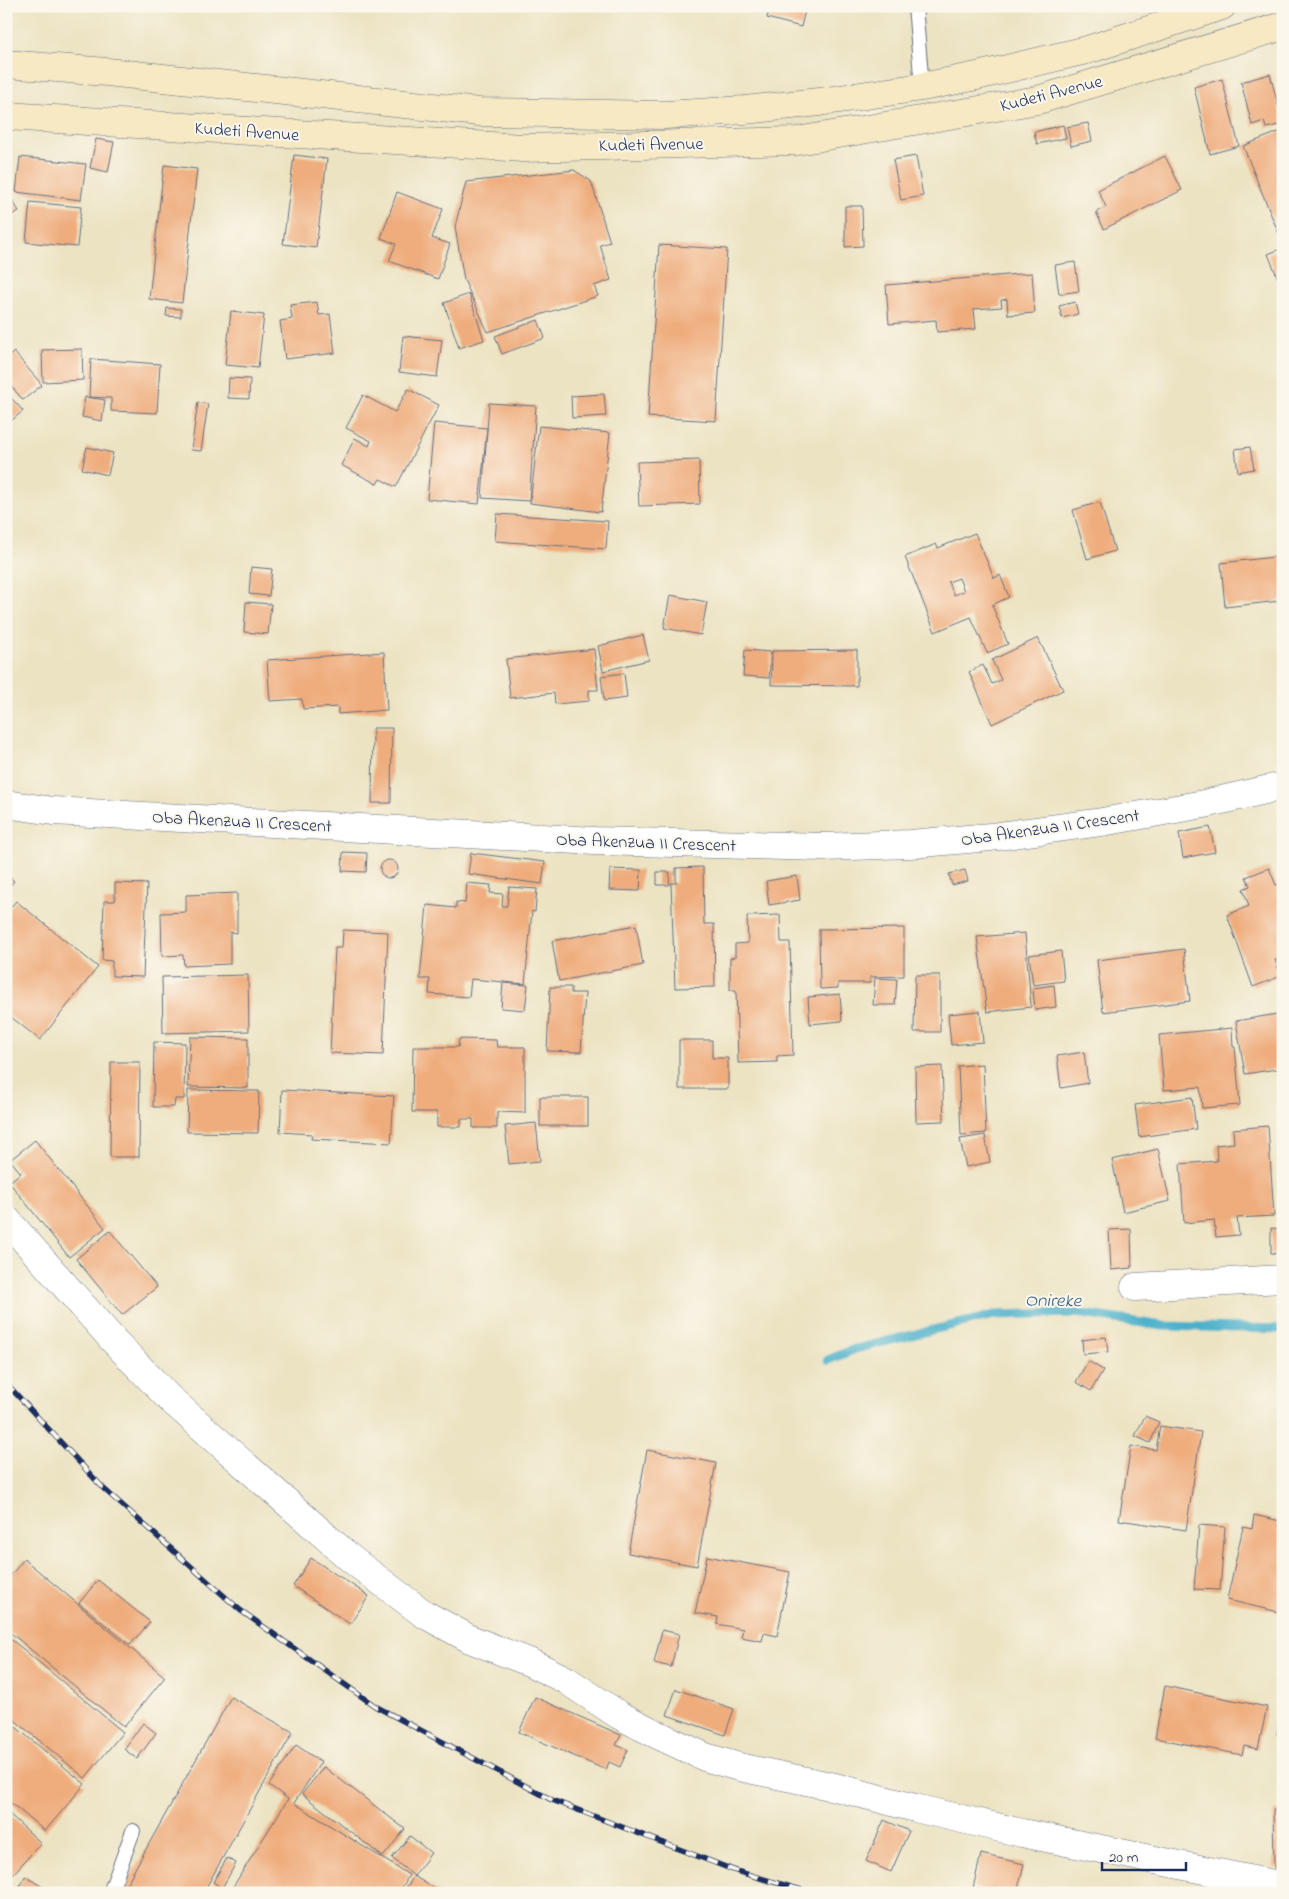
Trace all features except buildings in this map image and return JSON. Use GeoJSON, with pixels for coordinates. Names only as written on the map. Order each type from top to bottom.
{"type":"FeatureCollection","features":[{"type":"Feature","properties":{"kind":"main road","name":"Kudeti Avenue"},"geometry":{"type":"LineString","coordinates":[[6,64],[116,73],[489,112],[665,115],[745,110],[922,87],[1087,50],[1222,6]]}},
{"type":"Feature","properties":{"kind":"main road","name":"Kudeti Avenue"},"geometry":{"type":"LineString","coordinates":[[6,116],[523,148],[797,141],[1038,100],[1283,26]]}},
{"type":"Feature","properties":{"kind":"street","name":"Oba Akenzua II Crescent"},"geometry":{"type":"LineString","coordinates":[[6,804],[53,811],[595,841],[823,847],[910,844],[991,837],[1102,822],[1204,804],[1283,786]]}},
{"type":"Feature","properties":{"kind":"street"},"geometry":{"type":"LineString","coordinates":[[6,1219],[113,1340],[184,1410],[351,1558],[424,1614],[470,1639],[530,1662],[566,1680],[618,1715],[656,1734],[705,1757],[739,1768],[835,1787],[1022,1833],[1283,1886]]}},
{"type":"Feature","properties":{"kind":"street"},"geometry":{"type":"LineString","coordinates":[[1135,1287],[1283,1279]]}},
{"type":"Feature","properties":{"kind":"lane"},"geometry":{"type":"LineString","coordinates":[[915,6],[922,87]]}},
{"type":"Feature","properties":{"kind":"lane"},"geometry":{"type":"LineString","coordinates":[[110,1893],[132,1831]]}},
{"type":"Feature","properties":{"kind":"waterway","name":"Onireke"},"geometry":{"type":"LineString","coordinates":[[828,1360],[855,1349],[994,1315],[1076,1313],[1163,1326],[1283,1329]]}},
{"type":"Feature","properties":{"kind":"railway"},"geometry":{"type":"LineString","coordinates":[[6,1383],[104,1489],[240,1610],[375,1706],[552,1800],[736,1871],[812,1893]]}}]}
